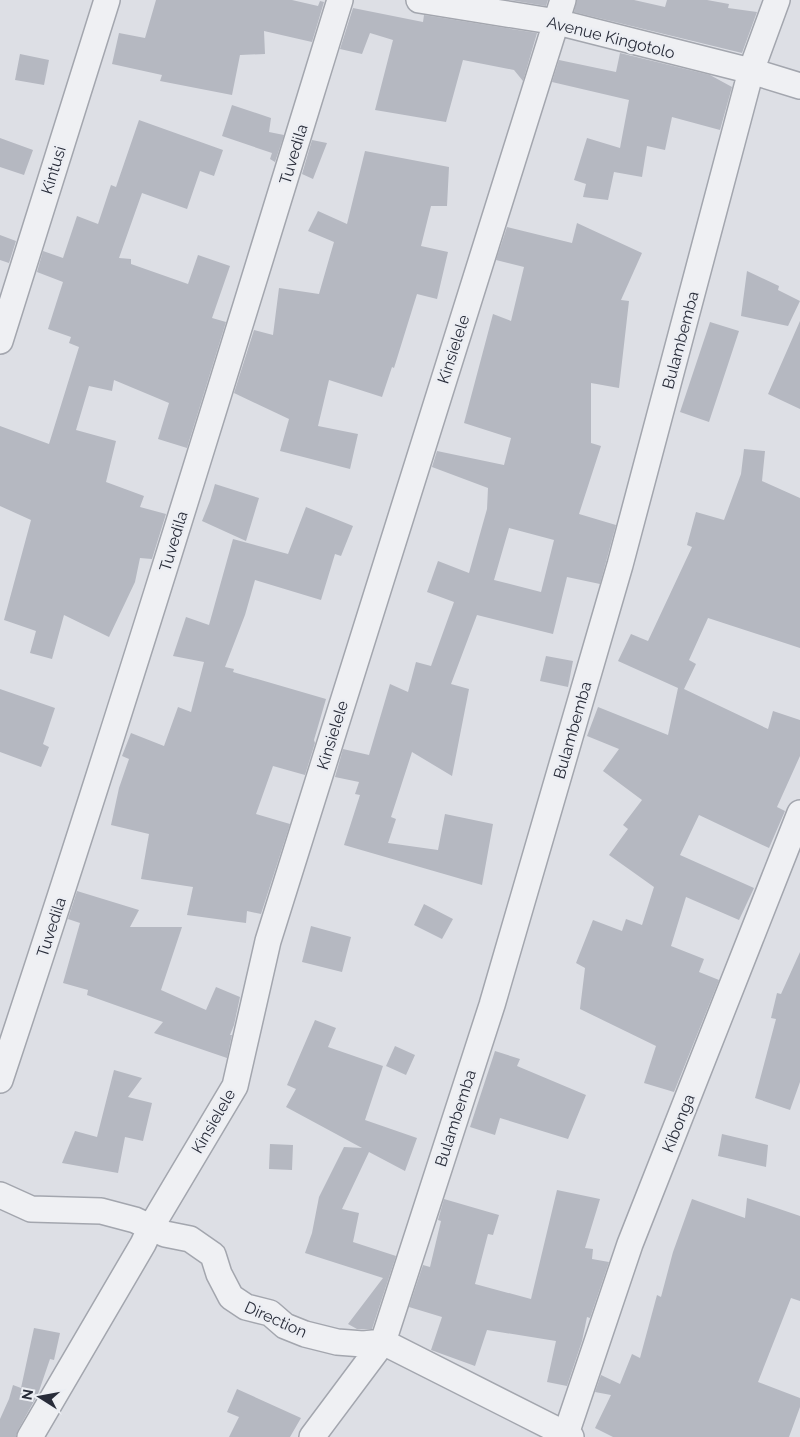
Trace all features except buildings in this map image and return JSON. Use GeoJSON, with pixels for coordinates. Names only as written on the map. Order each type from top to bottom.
{"type":"FeatureCollection","features":[{"type":"Feature","properties":{"kind":"street","name":"Kintusi"},"geometry":{"type":"LineString","coordinates":[[0,341],[107,0]]}},
{"type":"Feature","properties":{"kind":"street","name":"Tuvedila"},"geometry":{"type":"LineString","coordinates":[[0,1080],[173,542],[340,0]]}},
{"type":"Feature","properties":{"kind":"street","name":"Avenue Kingotolo"},"geometry":{"type":"LineString","coordinates":[[419,0],[560,11],[800,86]]}},
{"type":"Feature","properties":{"kind":"street","name":"Bulambemba"},"geometry":{"type":"LineString","coordinates":[[312,1437],[383,1342],[492,1005],[614,584],[752,71],[777,0]]}},
{"type":"Feature","properties":{"kind":"street","name":"Kinsielele"},"geometry":{"type":"LineString","coordinates":[[30,1437],[235,1086],[268,941],[560,11]]}},
{"type":"Feature","properties":{"kind":"street","name":"Kibonga"},"geometry":{"type":"LineString","coordinates":[[567,1436],[630,1244],[800,813]]}},
{"type":"Feature","properties":{"kind":"street","name":"Direction"},"geometry":{"type":"LineString","coordinates":[[0,1195],[31,1209],[101,1212],[135,1220],[164,1234],[190,1240],[213,1255],[219,1274],[230,1297],[246,1307],[270,1313],[285,1326],[305,1334],[337,1342],[362,1344],[383,1342]]}},
{"type":"Feature","properties":{"kind":"street"},"geometry":{"type":"LineString","coordinates":[[383,1342],[567,1436]]}}]}
